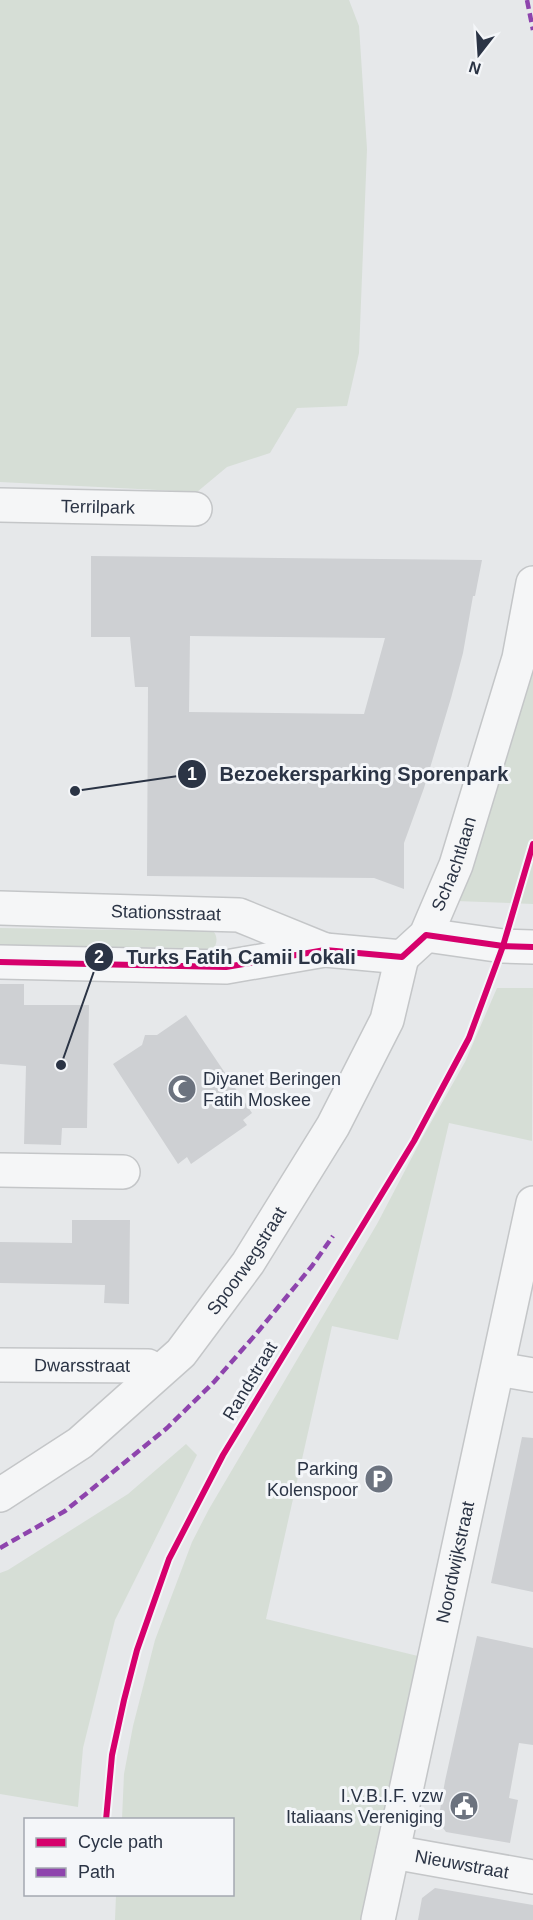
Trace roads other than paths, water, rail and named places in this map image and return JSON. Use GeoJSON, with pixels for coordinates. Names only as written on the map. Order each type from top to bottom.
{"type":"FeatureCollection","features":[{"type":"Feature","properties":{"kind":"street","name":"Terrilpark"},"geometry":{"type":"LineString","coordinates":[[0,505],[195,509]]}},
{"type":"Feature","properties":{"kind":"street","name":"Schachtlaan"},"geometry":{"type":"LineString","coordinates":[[426,935],[456,865],[495,741],[519,658],[533,583]]}},
{"type":"Feature","properties":{"kind":"street","name":"Stationsstraat"},"geometry":{"type":"LineString","coordinates":[[0,908],[239,915],[326,950]]}},
{"type":"Feature","properties":{"kind":"street"},"geometry":{"type":"LineString","coordinates":[[402,957],[426,935],[503,946],[533,946]]}},
{"type":"Feature","properties":{"kind":"street","name":"Stationsstraat"},"geometry":{"type":"LineString","coordinates":[[0,962],[226,967],[326,950],[402,957]]}},
{"type":"Feature","properties":{"kind":"street","name":"Spoorwegstraat"},"geometry":{"type":"LineString","coordinates":[[0,1495],[80,1443],[181,1353],[249,1263],[333,1126],[387,1020],[402,957]]}},
{"type":"Feature","properties":{"kind":"street"},"geometry":{"type":"LineString","coordinates":[[0,1170],[123,1172]]}},
{"type":"Feature","properties":{"kind":"street","name":"Noordwijkstraat"},"geometry":{"type":"LineString","coordinates":[[378,1920],[533,1203]]}},
{"type":"Feature","properties":{"kind":"street","name":"Dwarsstraat"},"geometry":{"type":"LineString","coordinates":[[0,1365],[148,1366]]}},
{"type":"Feature","properties":{"kind":"street"},"geometry":{"type":"LineString","coordinates":[[498,1369],[533,1375]]}},
{"type":"Feature","properties":{"kind":"street","name":"Nieuwstraat"},"geometry":{"type":"LineString","coordinates":[[393,1852],[533,1876]]}},
{"type":"Feature","properties":{"kind":"place","name":"Bezoekersparking Sporenpark"},"geometry":{"type":"Point","coordinates":[75,791]}},
{"type":"Feature","properties":{"kind":"place","name":"Turks Fatih Camii Lokali"},"geometry":{"type":"Point","coordinates":[61,1065]}},
{"type":"Feature","properties":{"kind":"place","name":"Diyanet Beringen Fatih Moskee"},"geometry":{"type":"Point","coordinates":[182,1089]}},
{"type":"Feature","properties":{"kind":"place","name":"Parking Kolenspoor"},"geometry":{"type":"Point","coordinates":[379,1479]}},
{"type":"Feature","properties":{"kind":"place","name":"I.V.B.I.F. vzw Italiaans Vereniging"},"geometry":{"type":"Point","coordinates":[464,1806]}}]}
